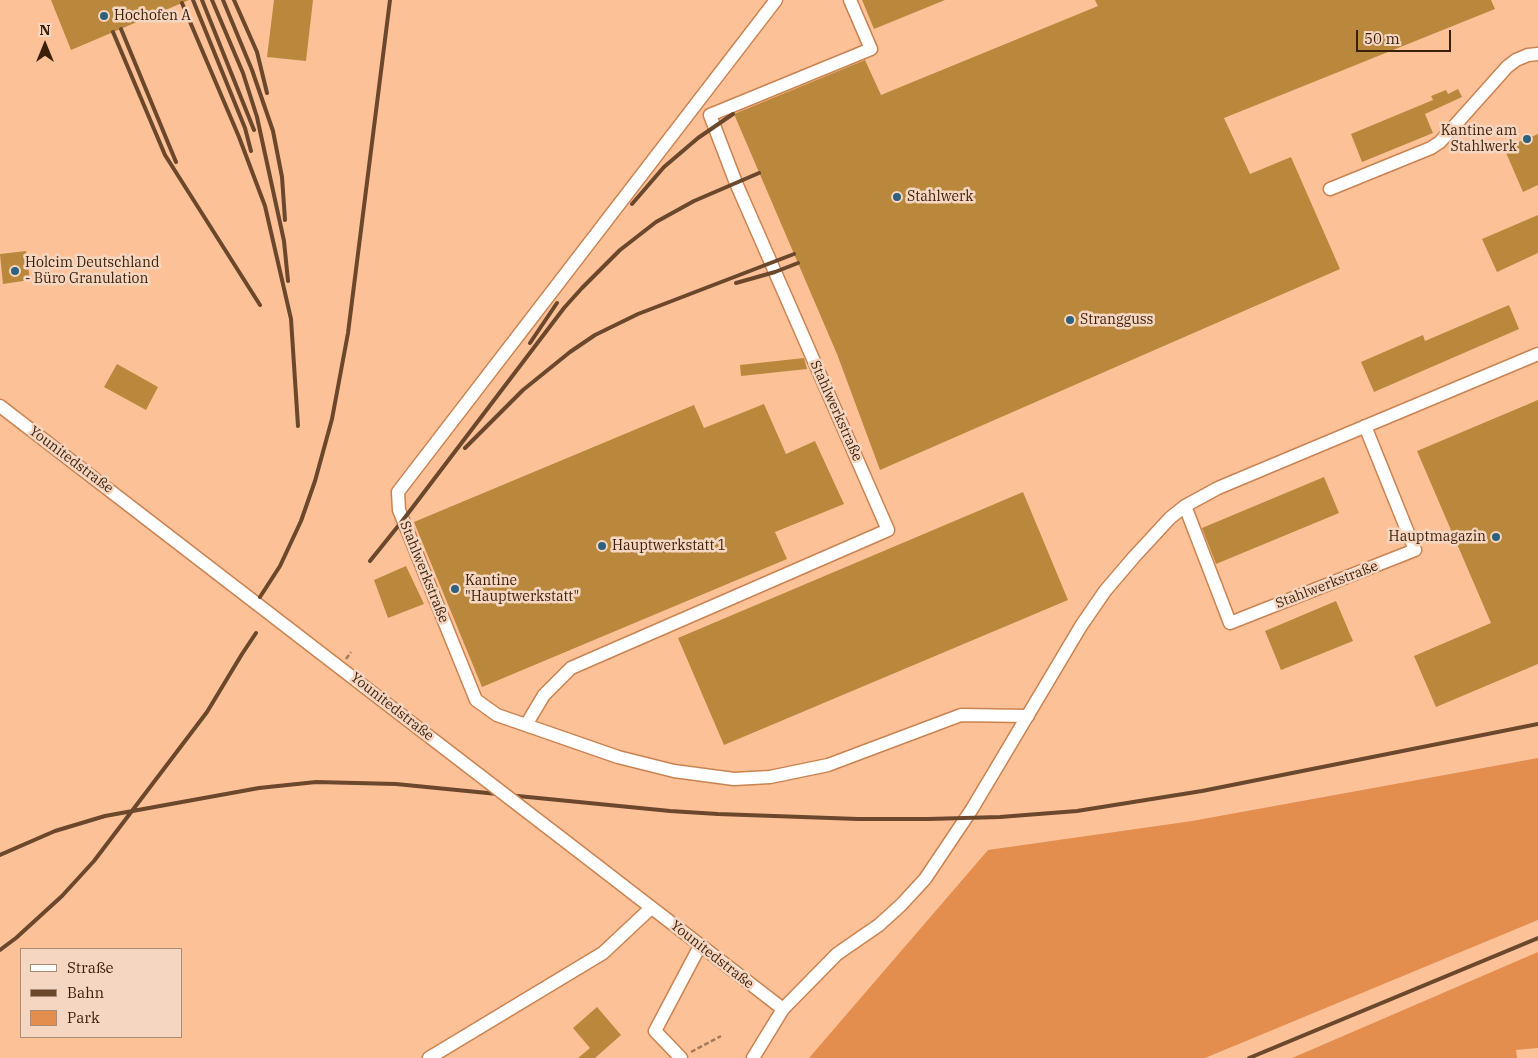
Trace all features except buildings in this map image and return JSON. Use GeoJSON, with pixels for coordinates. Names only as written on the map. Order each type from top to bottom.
{"type":"FeatureCollection","features":[{"type":"Feature","properties":{"kind":"lane","name":"Stahlwerkstraße"},"geometry":{"type":"LineString","coordinates":[[776,0],[398,492],[399,510],[476,700],[498,715],[618,757],[674,771],[734,779],[770,777],[828,765],[961,714],[1028,716]]}},
{"type":"Feature","properties":{"kind":"lane","name":"Stahlwerkstraße"},"geometry":{"type":"LineString","coordinates":[[526,725],[544,695],[571,668],[888,530],[736,182],[710,115],[871,49],[850,0]]}},
{"type":"Feature","properties":{"kind":"lane"},"geometry":{"type":"LineString","coordinates":[[1330,189],[1431,148],[1440,142],[1507,67],[1516,60],[1528,55],[1538,54]]}},
{"type":"Feature","properties":{"kind":"lane"},"geometry":{"type":"LineString","coordinates":[[753,1058],[783,1009],[838,954],[879,925],[925,879],[972,809],[1081,626],[1105,590],[1164,525],[1185,506],[1218,488],[1538,354]]}},
{"type":"Feature","properties":{"kind":"lane","name":"Younitedstraße"},"geometry":{"type":"LineString","coordinates":[[0,406],[783,1009]]}},
{"type":"Feature","properties":{"kind":"lane","name":"Stahlwerkstraße"},"geometry":{"type":"LineString","coordinates":[[1185,506],[1230,623],[1416,550],[1365,426]]}},
{"type":"Feature","properties":{"kind":"lane"},"geometry":{"type":"LineString","coordinates":[[429,1058],[603,953],[651,908]]}},
{"type":"Feature","properties":{"kind":"lane"},"geometry":{"type":"LineString","coordinates":[[681,1058],[655,1030],[700,946]]}},
{"type":"Feature","properties":{"kind":"path"},"geometry":{"type":"LineString","coordinates":[[346,659],[351,652]]}},
{"type":"Feature","properties":{"kind":"path"},"geometry":{"type":"LineString","coordinates":[[681,1058],[720,1036]]}},
{"type":"Feature","properties":{"kind":"green space"},"geometry":{"type":"Polygon","coordinates":[[[1538,758],[1538,920],[1205,1058],[809,1058],[988,850],[1192,821],[1538,758]]]}},
{"type":"Feature","properties":{"kind":"green space"},"geometry":{"type":"Polygon","coordinates":[[[1538,952],[1538,1048],[1516,1050],[1517,1058],[1292,1058],[1538,952]]]}},
{"type":"Feature","properties":{"kind":"railway"},"geometry":{"type":"LineString","coordinates":[[193,0],[245,128],[251,151]]}},
{"type":"Feature","properties":{"kind":"railway"},"geometry":{"type":"LineString","coordinates":[[202,0],[254,130]]}},
{"type":"Feature","properties":{"kind":"railway"},"geometry":{"type":"LineString","coordinates":[[212,0],[243,73],[257,117],[284,241],[288,281]]}},
{"type":"Feature","properties":{"kind":"railway"},"geometry":{"type":"LineString","coordinates":[[223,0],[252,70],[273,131],[282,177],[285,220]]}},
{"type":"Feature","properties":{"kind":"railway"},"geometry":{"type":"LineString","coordinates":[[234,0],[257,52],[267,93]]}},
{"type":"Feature","properties":{"kind":"railway"},"geometry":{"type":"LineString","coordinates":[[260,597],[280,566],[301,521],[315,481],[332,419],[348,333],[390,0]]}},
{"type":"Feature","properties":{"kind":"railway"},"geometry":{"type":"LineString","coordinates":[[182,3],[239,137],[265,206],[291,319],[298,426]]}},
{"type":"Feature","properties":{"kind":"railway"},"geometry":{"type":"LineString","coordinates":[[121,29],[176,162]]}},
{"type":"Feature","properties":{"kind":"railway"},"geometry":{"type":"LineString","coordinates":[[113,32],[165,155],[260,305]]}},
{"type":"Feature","properties":{"kind":"railway"},"geometry":{"type":"LineString","coordinates":[[632,204],[664,167],[698,138],[733,114]]}},
{"type":"Feature","properties":{"kind":"railway"},"geometry":{"type":"LineString","coordinates":[[370,561],[564,308],[620,250],[656,222],[694,201],[759,173]]}},
{"type":"Feature","properties":{"kind":"railway"},"geometry":{"type":"LineString","coordinates":[[465,448],[523,390],[570,352],[595,335],[638,314],[794,254]]}},
{"type":"Feature","properties":{"kind":"railway"},"geometry":{"type":"LineString","coordinates":[[736,283],[775,272],[798,263]]}},
{"type":"Feature","properties":{"kind":"railway"},"geometry":{"type":"LineString","coordinates":[[530,343],[557,303]]}},
{"type":"Feature","properties":{"kind":"railway"},"geometry":{"type":"LineString","coordinates":[[0,950],[62,896],[94,861],[207,712],[256,633]]}},
{"type":"Feature","properties":{"kind":"railway"},"geometry":{"type":"LineString","coordinates":[[0,855],[55,831],[105,816],[259,788],[316,782],[396,784],[718,814],[858,819],[928,819],[1000,817],[1077,811],[1202,791],[1538,724]]}},
{"type":"Feature","properties":{"kind":"railway"},"geometry":{"type":"LineString","coordinates":[[1249,1058],[1538,938]]}},
{"type":"Feature","properties":{"kind":"place","name":"Hochofen A"},"geometry":{"type":"Point","coordinates":[104,16]}},
{"type":"Feature","properties":{"kind":"place","name":"Kantine am Stahlwerk"},"geometry":{"type":"Point","coordinates":[1527,139]}},
{"type":"Feature","properties":{"kind":"place","name":"Stahlwerk"},"geometry":{"type":"Point","coordinates":[897,197]}},
{"type":"Feature","properties":{"kind":"place","name":"Holcim Deutschland - Büro Granulation"},"geometry":{"type":"Point","coordinates":[15,271]}},
{"type":"Feature","properties":{"kind":"place","name":"Strangguss"},"geometry":{"type":"Point","coordinates":[1070,320]}},
{"type":"Feature","properties":{"kind":"place","name":"Hauptmagazin"},"geometry":{"type":"Point","coordinates":[1496,537]}},
{"type":"Feature","properties":{"kind":"place","name":"Hauptwerkstatt 1"},"geometry":{"type":"Point","coordinates":[602,546]}},
{"type":"Feature","properties":{"kind":"place","name":"Kantine \"Hauptwerkstatt\""},"geometry":{"type":"Point","coordinates":[455,589]}}]}
